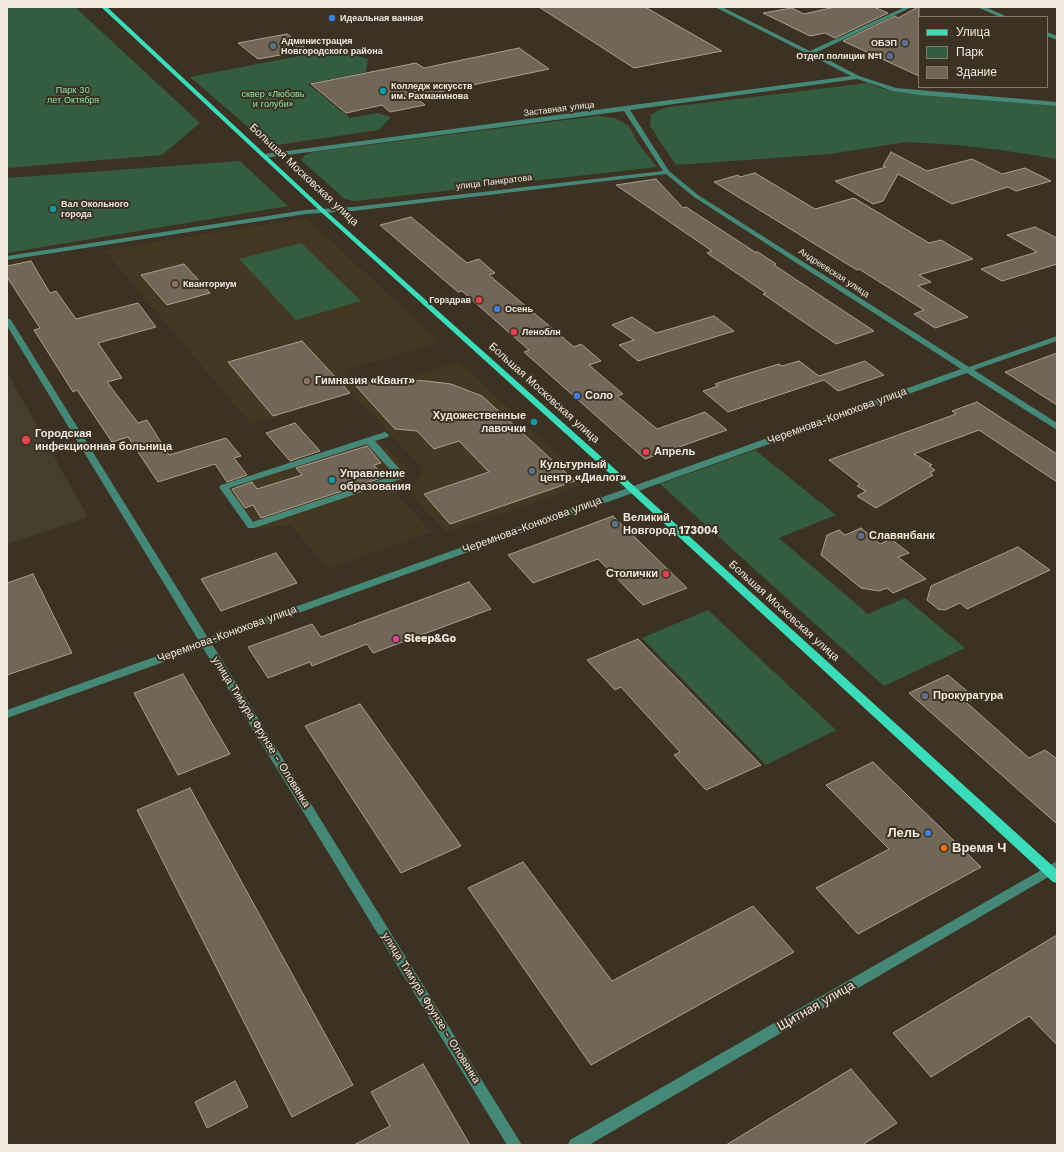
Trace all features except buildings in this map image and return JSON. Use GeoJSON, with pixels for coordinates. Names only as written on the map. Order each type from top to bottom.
{"type":"FeatureCollection","features":[{"type":"Feature","properties":{"kind":"main road","name":"Большая Московская улица"},"geometry":{"type":"LineString","coordinates":[[104,7],[323,211],[1054,872]]}},
{"type":"Feature","properties":{"kind":"street"},"geometry":{"type":"LineString","coordinates":[[718,7],[859,78],[895,90],[1057,104]]}},
{"type":"Feature","properties":{"kind":"street"},"geometry":{"type":"LineString","coordinates":[[811,53],[909,7]]}},
{"type":"Feature","properties":{"kind":"street"},"geometry":{"type":"LineString","coordinates":[[980,7],[1002,16]]}},
{"type":"Feature","properties":{"kind":"street","name":"Заставная улица"},"geometry":{"type":"LineString","coordinates":[[264,156],[859,78]]}},
{"type":"Feature","properties":{"kind":"street","name":"Андреевская улица"},"geometry":{"type":"LineString","coordinates":[[626,109],[667,172],[696,196],[1057,427]]}},
{"type":"Feature","properties":{"kind":"street","name":"улица Панкратова"},"geometry":{"type":"LineString","coordinates":[[7,258],[306,212],[667,172]]}},
{"type":"Feature","properties":{"kind":"street","name":"улица Тимура Фрунзе - Оловянка"},"geometry":{"type":"LineString","coordinates":[[7,320],[515,1145]]}},
{"type":"Feature","properties":{"kind":"street","name":"Черемнова-Конюхова улица"},"geometry":{"type":"LineString","coordinates":[[7,714],[1057,338]]}},
{"type":"Feature","properties":{"kind":"street"},"geometry":{"type":"LineString","coordinates":[[370,441],[401,476],[251,526],[224,487],[385,435]]}},
{"type":"Feature","properties":{"kind":"street","name":"Щитная улица"},"geometry":{"type":"LineString","coordinates":[[575,1145],[1054,872]]}},
{"type":"Feature","properties":{"kind":"shaded area"},"geometry":{"type":"Polygon","coordinates":[[[306,218],[440,342],[346,370],[364,389],[251,424],[104,250],[306,218]]]}},
{"type":"Feature","properties":{"kind":"shaded area"},"geometry":{"type":"Polygon","coordinates":[[[459,362],[589,483],[446,533],[410,493],[424,469],[351,394],[459,362]]]}},
{"type":"Feature","properties":{"kind":"shaded area","name":"Городская инфекционная больница"},"geometry":{"type":"Polygon","coordinates":[[[7,372],[88,517],[7,544],[7,372]]]}},
{"type":"Feature","properties":{"kind":"shaded area"},"geometry":{"type":"Polygon","coordinates":[[[375,437],[409,469],[398,495],[431,532],[327,569],[291,525],[250,529],[221,487],[375,437]]]}},
{"type":"Feature","properties":{"kind":"green space","name":"Парк 30 лет Октября"},"geometry":{"type":"Polygon","coordinates":[[[7,7],[75,7],[200,123],[162,155],[7,168],[7,7]]]}},
{"type":"Feature","properties":{"kind":"green space","name":"сквер «Любовь и голуби»"},"geometry":{"type":"Polygon","coordinates":[[[336,49],[368,59],[366,72],[308,84],[350,118],[377,113],[391,117],[379,130],[270,146],[190,77],[336,49]]]}},
{"type":"Feature","properties":{"kind":"green space"},"geometry":{"type":"Polygon","coordinates":[[[868,83],[880,88],[911,94],[1057,106],[1057,160],[1000,150],[956,145],[906,142],[830,154],[676,165],[650,125],[651,115],[661,109],[670,107],[868,83]]]}},
{"type":"Feature","properties":{"kind":"green space"},"geometry":{"type":"Polygon","coordinates":[[[597,116],[615,118],[629,126],[638,143],[657,167],[355,201],[345,199],[301,160],[305,155],[313,152],[597,116]]]}},
{"type":"Feature","properties":{"kind":"green space"},"geometry":{"type":"Polygon","coordinates":[[[240,161],[288,206],[7,253],[7,178],[240,161]]]}},
{"type":"Feature","properties":{"kind":"green space"},"geometry":{"type":"Polygon","coordinates":[[[301,243],[361,301],[296,320],[239,259],[301,243]]]}},
{"type":"Feature","properties":{"kind":"green space"},"geometry":{"type":"Polygon","coordinates":[[[755,450],[836,515],[779,538],[868,614],[905,598],[965,648],[884,686],[660,484],[755,450]]]}},
{"type":"Feature","properties":{"kind":"green space"},"geometry":{"type":"Polygon","coordinates":[[[708,610],[836,730],[766,765],[642,638],[708,610]]]}},
{"type":"Feature","properties":{"kind":"place","name":"Идеальная ванная"},"geometry":{"type":"Point","coordinates":[332,18]}},
{"type":"Feature","properties":{"kind":"place","name":"ОБЭП"},"geometry":{"type":"Point","coordinates":[905,43]}},
{"type":"Feature","properties":{"kind":"place","name":"Администрация Новгородского района"},"geometry":{"type":"Point","coordinates":[273,46]}},
{"type":"Feature","properties":{"kind":"place","name":"Отдел полиции №1"},"geometry":{"type":"Point","coordinates":[890,56]}},
{"type":"Feature","properties":{"kind":"place","name":"Колледж искусств им. Рахманинова"},"geometry":{"type":"Point","coordinates":[383,91]}},
{"type":"Feature","properties":{"kind":"place","name":"Вал Окольного города"},"geometry":{"type":"Point","coordinates":[53,209]}},
{"type":"Feature","properties":{"kind":"place","name":"Кванториум"},"geometry":{"type":"Point","coordinates":[175,284]}},
{"type":"Feature","properties":{"kind":"place","name":"Горздрав"},"geometry":{"type":"Point","coordinates":[479,300]}},
{"type":"Feature","properties":{"kind":"place","name":"Осень"},"geometry":{"type":"Point","coordinates":[497,309]}},
{"type":"Feature","properties":{"kind":"place","name":"Леноблн"},"geometry":{"type":"Point","coordinates":[514,332]}},
{"type":"Feature","properties":{"kind":"place","name":"Гимназия «Квант»"},"geometry":{"type":"Point","coordinates":[307,381]}},
{"type":"Feature","properties":{"kind":"place","name":"Соло"},"geometry":{"type":"Point","coordinates":[577,396]}},
{"type":"Feature","properties":{"kind":"place","name":"Художественные лавочки"},"geometry":{"type":"Point","coordinates":[534,422]}},
{"type":"Feature","properties":{"kind":"place","name":"Городская инфекционная больница"},"geometry":{"type":"Point","coordinates":[26,440]}},
{"type":"Feature","properties":{"kind":"place","name":"Апрель"},"geometry":{"type":"Point","coordinates":[646,452]}},
{"type":"Feature","properties":{"kind":"place","name":"Культурный центр «Диалог»"},"geometry":{"type":"Point","coordinates":[532,471]}},
{"type":"Feature","properties":{"kind":"place","name":"Управление образования"},"geometry":{"type":"Point","coordinates":[332,480]}},
{"type":"Feature","properties":{"kind":"place","name":"Великий Новгород 173004"},"geometry":{"type":"Point","coordinates":[615,524]}},
{"type":"Feature","properties":{"kind":"place","name":"Славянбанк"},"geometry":{"type":"Point","coordinates":[861,536]}},
{"type":"Feature","properties":{"kind":"place","name":"Столички"},"geometry":{"type":"Point","coordinates":[666,574]}},
{"type":"Feature","properties":{"kind":"place","name":"Sleep&Go"},"geometry":{"type":"Point","coordinates":[396,639]}},
{"type":"Feature","properties":{"kind":"place","name":"Прокуратура"},"geometry":{"type":"Point","coordinates":[925,696]}},
{"type":"Feature","properties":{"kind":"place","name":"Лель"},"geometry":{"type":"Point","coordinates":[928,833]}},
{"type":"Feature","properties":{"kind":"place","name":"Время Ч"},"geometry":{"type":"Point","coordinates":[944,848]}}]}
